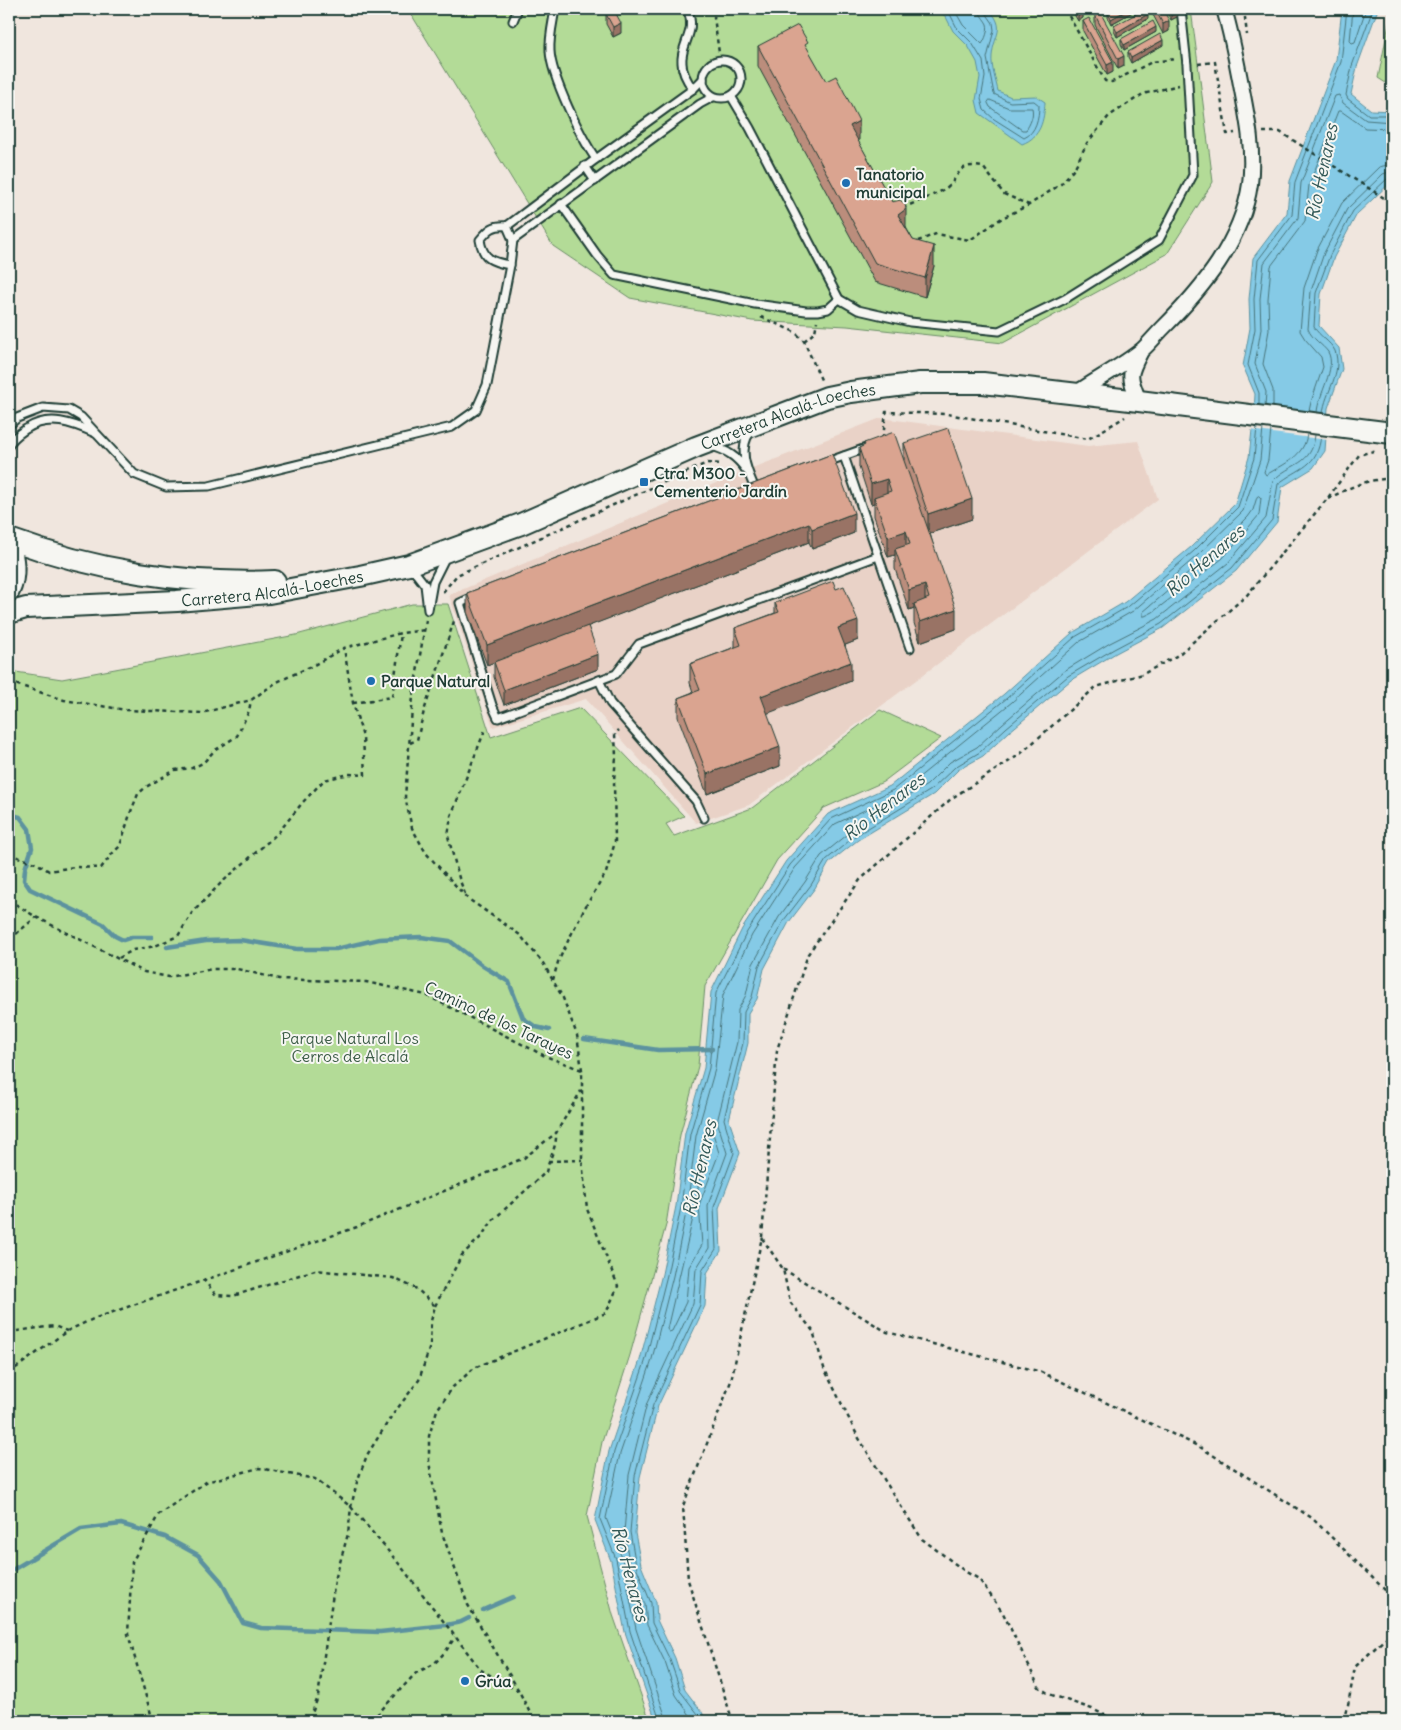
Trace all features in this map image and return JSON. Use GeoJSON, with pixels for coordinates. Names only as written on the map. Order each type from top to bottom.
{"type":"FeatureCollection","features":[{"type":"Feature","properties":{"kind":"main road","name":"Carretera Alcalá-Loeches"},"geometry":{"type":"LineString","coordinates":[[9,613],[26,608],[177,601],[269,593],[409,565],[521,524],[696,446],[827,397],[920,383],[982,383],[1075,394],[1138,406],[1392,433]]}},
{"type":"Feature","properties":{"kind":"main road","name":"Carretera Alcalá-Loeches"},"geometry":{"type":"LineString","coordinates":[[9,539],[36,549],[94,565],[179,579],[268,581],[360,576]]}},
{"type":"Feature","properties":{"kind":"main road"},"geometry":{"type":"LineString","coordinates":[[9,539],[14,561],[12,583],[9,590]]}},
{"type":"Feature","properties":{"kind":"street"},"geometry":{"type":"LineString","coordinates":[[1075,394],[1142,350],[1186,306],[1232,238],[1243,210],[1250,185],[1252,160],[1250,133],[1233,40],[1224,9]]}},
{"type":"Feature","properties":{"kind":"street"},"geometry":{"type":"LineString","coordinates":[[1138,406],[1130,371],[1142,350]]}},
{"type":"Feature","properties":{"kind":"lane"},"geometry":{"type":"LineString","coordinates":[[513,21],[518,9]]}},
{"type":"Feature","properties":{"kind":"lane"},"geometry":{"type":"LineString","coordinates":[[555,9],[550,52],[554,73],[586,144],[596,159]]}},
{"type":"Feature","properties":{"kind":"lane"},"geometry":{"type":"LineString","coordinates":[[687,9],[690,15],[691,27],[681,62],[684,74],[693,89]]}},
{"type":"Feature","properties":{"kind":"lane"},"geometry":{"type":"LineString","coordinates":[[731,96],[759,145],[839,299],[858,310],[910,322],[999,331],[1073,294],[1159,240],[1193,175],[1188,82],[1181,9]]}},
{"type":"Feature","properties":{"kind":"lane"},"geometry":{"type":"LineString","coordinates":[[510,265],[495,262],[487,257],[482,250],[480,240],[487,232],[497,225],[507,226],[585,166],[693,89],[702,79],[708,66],[720,60],[728,61],[739,70],[742,77],[741,85],[737,92],[726,98],[714,97],[700,104],[513,240]]}},
{"type":"Feature","properties":{"kind":"lane"},"geometry":{"type":"LineString","coordinates":[[702,79],[705,90],[714,97]]}},
{"type":"Feature","properties":{"kind":"lane"},"geometry":{"type":"LineString","coordinates":[[585,166],[595,180]]}},
{"type":"Feature","properties":{"kind":"lane"},"geometry":{"type":"LineString","coordinates":[[562,204],[596,254],[614,274],[755,304],[806,311],[828,309],[839,299]]}},
{"type":"Feature","properties":{"kind":"lane"},"geometry":{"type":"LineString","coordinates":[[9,425],[17,418],[43,408],[69,410],[81,417],[134,474],[166,487],[209,486],[452,427],[476,410],[487,385],[510,265],[513,240],[507,226]]}},
{"type":"Feature","properties":{"kind":"lane"},"geometry":{"type":"LineString","coordinates":[[9,445],[13,438],[34,424],[54,420],[76,425],[100,436]]}},
{"type":"Feature","properties":{"kind":"lane"},"geometry":{"type":"LineString","coordinates":[[747,471],[744,446],[746,438],[758,422]]}},
{"type":"Feature","properties":{"kind":"lane"},"geometry":{"type":"LineString","coordinates":[[817,466],[882,442]]}},
{"type":"Feature","properties":{"kind":"lane"},"geometry":{"type":"LineString","coordinates":[[696,446],[711,446],[727,451],[741,462],[755,489]]}},
{"type":"Feature","properties":{"kind":"lane"},"geometry":{"type":"LineString","coordinates":[[844,456],[910,648]]}},
{"type":"Feature","properties":{"kind":"lane"},"geometry":{"type":"LineString","coordinates":[[746,493],[764,486]]}},
{"type":"Feature","properties":{"kind":"lane"},"geometry":{"type":"LineString","coordinates":[[428,610],[434,582],[448,551]]}},
{"type":"Feature","properties":{"kind":"lane"},"geometry":{"type":"LineString","coordinates":[[484,592],[460,603],[492,705],[498,718],[616,674],[639,644],[878,556]]}},
{"type":"Feature","properties":{"kind":"lane"},"geometry":{"type":"LineString","coordinates":[[409,565],[425,585],[428,610]]}},
{"type":"Feature","properties":{"kind":"lane"},"geometry":{"type":"LineString","coordinates":[[599,680],[610,703],[696,802],[704,818]]}},
{"type":"Feature","properties":{"kind":"path"},"geometry":{"type":"LineString","coordinates":[[719,9],[714,17],[720,60]]}},
{"type":"Feature","properties":{"kind":"path"},"geometry":{"type":"LineString","coordinates":[[1066,9],[1105,81],[1112,82],[1152,62],[1215,62],[1227,134]]}},
{"type":"Feature","properties":{"kind":"path"},"geometry":{"type":"LineString","coordinates":[[918,242],[936,234],[970,240],[1002,218],[1029,205],[1061,184],[1074,169],[1087,143],[1109,116],[1143,94],[1188,82]]}},
{"type":"Feature","properties":{"kind":"path"},"geometry":{"type":"LineString","coordinates":[[1280,132],[1392,203]]}},
{"type":"Feature","properties":{"kind":"path"},"geometry":{"type":"LineString","coordinates":[[899,210],[946,188],[960,171],[971,165],[983,167],[1004,194],[1029,205]]}},
{"type":"Feature","properties":{"kind":"path"},"geometry":{"type":"LineString","coordinates":[[755,304],[753,314],[778,323],[795,332],[804,341],[818,370],[827,397]]}},
{"type":"Feature","properties":{"kind":"path"},"geometry":{"type":"LineString","coordinates":[[804,341],[815,332],[818,311]]}},
{"type":"Feature","properties":{"kind":"path"},"geometry":{"type":"LineString","coordinates":[[882,442],[886,412],[947,414],[1088,438],[1138,406]]}},
{"type":"Feature","properties":{"kind":"path"},"geometry":{"type":"LineString","coordinates":[[735,1721],[730,1713],[688,1580],[682,1506],[731,1381],[762,1237],[777,1050],[808,954],[860,880],[952,798],[1019,755],[1096,687],[1143,674],[1178,655],[1247,594],[1326,500],[1359,456],[1378,449]]}},
{"type":"Feature","properties":{"kind":"path"},"geometry":{"type":"LineString","coordinates":[[534,1721],[519,1691],[468,1605],[442,1533],[428,1462],[428,1436],[438,1410],[453,1387],[474,1368],[606,1313],[618,1286],[586,1209],[582,1160],[582,1070],[577,1035],[563,998],[543,963],[520,935],[467,898],[426,853],[412,828],[406,797],[413,696],[428,610],[457,575],[707,463],[737,464],[741,462]]}},
{"type":"Feature","properties":{"kind":"path"},"geometry":{"type":"LineString","coordinates":[[1326,500],[1354,485],[1383,478],[1392,479]]}},
{"type":"Feature","properties":{"kind":"path"},"geometry":{"type":"LineString","coordinates":[[410,744],[417,740],[424,711],[460,603]]}},
{"type":"Feature","properties":{"kind":"path"},"geometry":{"type":"LineString","coordinates":[[9,682],[64,700],[126,710],[202,714],[251,700],[276,682],[344,648],[401,633],[425,630]]}},
{"type":"Feature","properties":{"kind":"path"},"geometry":{"type":"LineString","coordinates":[[353,703],[392,697],[401,633]]}},
{"type":"Feature","properties":{"kind":"path"},"geometry":{"type":"LineString","coordinates":[[119,958],[133,950],[156,946],[178,936],[192,913],[220,884],[278,833],[324,780],[349,774],[365,775],[362,737],[353,703],[344,648]]}},
{"type":"Feature","properties":{"kind":"path"},"geometry":{"type":"LineString","coordinates":[[9,854],[38,864],[49,871],[74,867],[101,868],[120,846],[138,794],[146,786],[175,770],[192,768],[203,763],[214,751],[237,736],[249,711],[251,700]]}},
{"type":"Feature","properties":{"kind":"path"},"geometry":{"type":"LineString","coordinates":[[553,980],[566,944],[606,873],[614,842],[615,734],[628,722]]}},
{"type":"Feature","properties":{"kind":"path"},"geometry":{"type":"LineString","coordinates":[[467,898],[459,878],[448,836],[451,816],[485,730]]}},
{"type":"Feature","properties":{"kind":"path","name":"Camino de los Tarayes"},"geometry":{"type":"LineString","coordinates":[[9,900],[36,917],[144,972],[169,977],[212,969],[237,969],[279,980],[366,982],[426,995],[545,1056],[582,1070]]}},
{"type":"Feature","properties":{"kind":"path"},"geometry":{"type":"LineString","coordinates":[[9,938],[36,917]]}},
{"type":"Feature","properties":{"kind":"path"},"geometry":{"type":"LineString","coordinates":[[9,1373],[67,1332],[92,1319],[357,1227],[524,1158],[556,1133],[582,1090]]}},
{"type":"Feature","properties":{"kind":"path"},"geometry":{"type":"LineString","coordinates":[[309,1721],[318,1697],[335,1580],[348,1534],[351,1507],[357,1482],[367,1455],[391,1416],[419,1380],[430,1346],[431,1322],[435,1306],[462,1255],[480,1238],[494,1219],[546,1172],[557,1141],[556,1133]]}},
{"type":"Feature","properties":{"kind":"path"},"geometry":{"type":"LineString","coordinates":[[548,1162],[582,1160]]}},
{"type":"Feature","properties":{"kind":"path"},"geometry":{"type":"LineString","coordinates":[[762,1237],[783,1269],[790,1302],[813,1332],[824,1368],[858,1436],[922,1540],[966,1572],[979,1579],[1002,1613],[1039,1687],[1049,1694],[1092,1709],[1116,1721]]}},
{"type":"Feature","properties":{"kind":"path"},"geometry":{"type":"LineString","coordinates":[[783,1269],[887,1332],[1041,1372],[1200,1447],[1312,1518],[1392,1597]]}},
{"type":"Feature","properties":{"kind":"path"},"geometry":{"type":"LineString","coordinates":[[203,1279],[216,1294],[233,1296],[315,1270],[393,1278],[417,1289],[435,1306]]}},
{"type":"Feature","properties":{"kind":"path"},"geometry":{"type":"LineString","coordinates":[[9,1332],[54,1326],[67,1332]]}},
{"type":"Feature","properties":{"kind":"path"},"geometry":{"type":"LineString","coordinates":[[154,1721],[128,1634],[132,1562],[159,1514],[206,1482],[258,1468],[315,1480],[351,1507],[400,1566],[480,1670],[519,1691]]}},
{"type":"Feature","properties":{"kind":"path"},"geometry":{"type":"LineString","coordinates":[[1345,1721],[1355,1668],[1391,1633],[1392,1624]]}},
{"type":"Feature","properties":{"kind":"path"},"geometry":{"type":"LineString","coordinates":[[371,1721],[416,1673],[434,1664],[455,1637]]}},
{"type":"Feature","properties":{"kind":"shaded area"},"geometry":{"type":"Polygon","coordinates":[[[881,418],[1088,446],[1138,441],[1158,499],[749,805],[696,823],[586,699],[493,727],[449,595],[735,475],[881,418]]]}},
{"type":"Feature","properties":{"kind":"green space"},"geometry":{"type":"Polygon","coordinates":[[[408,9],[1191,9],[1213,182],[1167,254],[1003,343],[847,326],[752,321],[630,298],[553,246],[408,9]]]}},
{"type":"Feature","properties":{"kind":"green space"},"geometry":{"type":"Polygon","coordinates":[[[1392,9],[1392,87],[1378,78],[1392,9]]]}},
{"type":"Feature","properties":{"kind":"green space","name":"Parque Natural Los Cerros de Alcalá"},"geometry":{"type":"Polygon","coordinates":[[[412,604],[448,604],[491,737],[580,708],[684,816],[666,824],[674,836],[752,808],[880,710],[941,738],[883,782],[824,808],[777,860],[705,986],[698,1066],[680,1135],[666,1225],[630,1355],[602,1442],[587,1516],[613,1615],[650,1721],[9,1721],[9,671],[62,679],[296,635],[412,604]]]}},
{"type":"Feature","properties":{"kind":"water"},"geometry":{"type":"Polygon","coordinates":[[[936,9],[989,9],[994,16],[998,32],[993,48],[992,60],[998,91],[1011,97],[1036,96],[1045,102],[1044,115],[1040,127],[1028,141],[1022,144],[979,113],[976,100],[980,77],[977,62],[968,46],[953,31],[946,17],[936,9]]]}},
{"type":"Feature","properties":{"kind":"water","name":"Río Henares"},"geometry":{"type":"Polygon","coordinates":[[[1342,9],[1378,9],[1357,67],[1351,94],[1371,110],[1392,111],[1392,181],[1357,214],[1334,257],[1321,294],[1319,326],[1339,348],[1342,369],[1328,408],[1325,451],[1313,468],[1282,487],[1277,522],[1236,571],[1163,628],[1071,680],[983,756],[958,770],[934,794],[858,840],[829,863],[815,888],[789,922],[764,969],[757,999],[748,1013],[748,1043],[729,1120],[740,1153],[719,1208],[721,1251],[707,1273],[705,1306],[658,1406],[640,1477],[635,1533],[641,1565],[656,1602],[657,1620],[675,1658],[685,1690],[702,1712],[706,1721],[656,1721],[625,1632],[611,1561],[595,1520],[609,1451],[640,1360],[662,1274],[676,1206],[685,1133],[704,1068],[711,992],[742,929],[786,861],[828,814],[890,786],[1004,694],[1072,633],[1125,602],[1191,547],[1235,504],[1249,457],[1254,412],[1255,394],[1243,366],[1250,328],[1249,299],[1253,258],[1287,213],[1290,181],[1336,60],[1342,9]]]}},
{"type":"Feature","properties":{"kind":"pier"},"geometry":{"type":"Polygon","coordinates":[[[1252,404],[1330,414],[1328,440],[1249,430],[1252,404]]]}},
{"type":"Feature","properties":{"kind":"building"},"geometry":{"type":"Polygon","coordinates":[[[1074,9],[1081,9],[1083,13],[1078,16],[1074,9]]]}},
{"type":"Feature","properties":{"kind":"building"},"geometry":{"type":"Polygon","coordinates":[[[1116,9],[1129,9],[1111,19],[1108,13],[1116,9]]]}},
{"type":"Feature","properties":{"kind":"building"},"geometry":{"type":"Polygon","coordinates":[[[1145,9],[1148,14],[1117,32],[1114,26],[1145,9]]]}},
{"type":"Feature","properties":{"kind":"building"},"geometry":{"type":"Polygon","coordinates":[[[1155,9],[1163,9],[1169,21],[1163,24],[1155,9]]]}},
{"type":"Feature","properties":{"kind":"building"},"geometry":{"type":"Polygon","coordinates":[[[1168,9],[1175,9],[1177,12],[1171,15],[1168,9]]]}},
{"type":"Feature","properties":{"kind":"building"},"geometry":{"type":"Polygon","coordinates":[[[614,10],[621,23],[613,27],[606,14],[614,10]]]}},
{"type":"Feature","properties":{"kind":"building"},"geometry":{"type":"Polygon","coordinates":[[[1100,12],[1124,56],[1118,59],[1095,15],[1100,12]]]}},
{"type":"Feature","properties":{"kind":"building"},"geometry":{"type":"Polygon","coordinates":[[[1089,18],[1113,62],[1107,65],[1083,21],[1089,18]]]}},
{"type":"Feature","properties":{"kind":"building"},"geometry":{"type":"Polygon","coordinates":[[[1153,21],[1156,27],[1124,45],[1121,39],[1153,21]]]}},
{"type":"Feature","properties":{"kind":"building","name":"Tanatorio municipal"},"geometry":{"type":"Polygon","coordinates":[[[798,25],[808,42],[805,44],[826,81],[836,76],[859,121],[850,126],[892,202],[900,200],[905,204],[906,209],[898,215],[913,240],[934,246],[925,278],[875,263],[758,46],[798,25]]]}},
{"type":"Feature","properties":{"kind":"building"},"geometry":{"type":"Polygon","coordinates":[[[1160,34],[1163,40],[1131,58],[1128,52],[1160,34]]]}},
{"type":"Feature","properties":{"kind":"building"},"geometry":{"type":"Polygon","coordinates":[[[948,428],[972,499],[928,514],[904,443],[948,428]]]}},
{"type":"Feature","properties":{"kind":"building"},"geometry":{"type":"Polygon","coordinates":[[[894,432],[956,609],[920,622],[914,604],[929,598],[925,585],[909,590],[895,549],[910,544],[906,531],[888,537],[874,497],[891,491],[887,479],[871,484],[859,448],[865,445],[864,443],[894,432]]]}},
{"type":"Feature","properties":{"kind":"building"},"geometry":{"type":"Polygon","coordinates":[[[832,454],[854,513],[812,529],[809,523],[487,645],[467,593],[832,454]]]}},
{"type":"Feature","properties":{"kind":"building"},"geometry":{"type":"Polygon","coordinates":[[[833,581],[836,589],[844,586],[858,621],[838,628],[851,662],[761,696],[780,747],[707,774],[678,698],[700,690],[690,664],[741,645],[735,628],[779,612],[775,603],[833,581]]]}},
{"type":"Feature","properties":{"kind":"building"},"geometry":{"type":"Polygon","coordinates":[[[588,626],[598,654],[504,690],[494,662],[588,626]]]}},
{"type":"Feature","properties":{"kind":"waterway"},"geometry":{"type":"LineString","coordinates":[[9,814],[20,817],[29,829],[32,848],[25,869],[24,880],[30,889],[103,924],[115,936],[123,940],[132,937],[152,937]]}},
{"type":"Feature","properties":{"kind":"waterway"},"geometry":{"type":"LineString","coordinates":[[167,947],[206,941],[240,940],[297,949],[336,949],[379,939],[421,937],[450,941],[483,966],[509,982],[523,1018],[536,1027],[549,1030]]}},
{"type":"Feature","properties":{"kind":"waterway"},"geometry":{"type":"LineString","coordinates":[[584,1039],[658,1050],[712,1049]]}},
{"type":"Feature","properties":{"kind":"waterway"},"geometry":{"type":"LineString","coordinates":[[9,1572],[81,1529],[121,1524],[165,1537],[198,1555],[221,1581],[243,1623],[261,1628],[380,1632],[446,1625],[469,1618]]}},
{"type":"Feature","properties":{"kind":"waterway"},"geometry":{"type":"LineString","coordinates":[[483,1610],[513,1597]]}},
{"type":"Feature","properties":{"kind":"place","name":"Tanatorio municipal"},"geometry":{"type":"Point","coordinates":[846,183]}},
{"type":"Feature","properties":{"kind":"place","name":"Ctra. M300 - Cementerio Jardín"},"geometry":{"type":"Point","coordinates":[644,482]}},
{"type":"Feature","properties":{"kind":"place","name":"Parque Natural"},"geometry":{"type":"Point","coordinates":[371,681]}},
{"type":"Feature","properties":{"kind":"place","name":"Grúa"},"geometry":{"type":"Point","coordinates":[465,1681]}}]}
